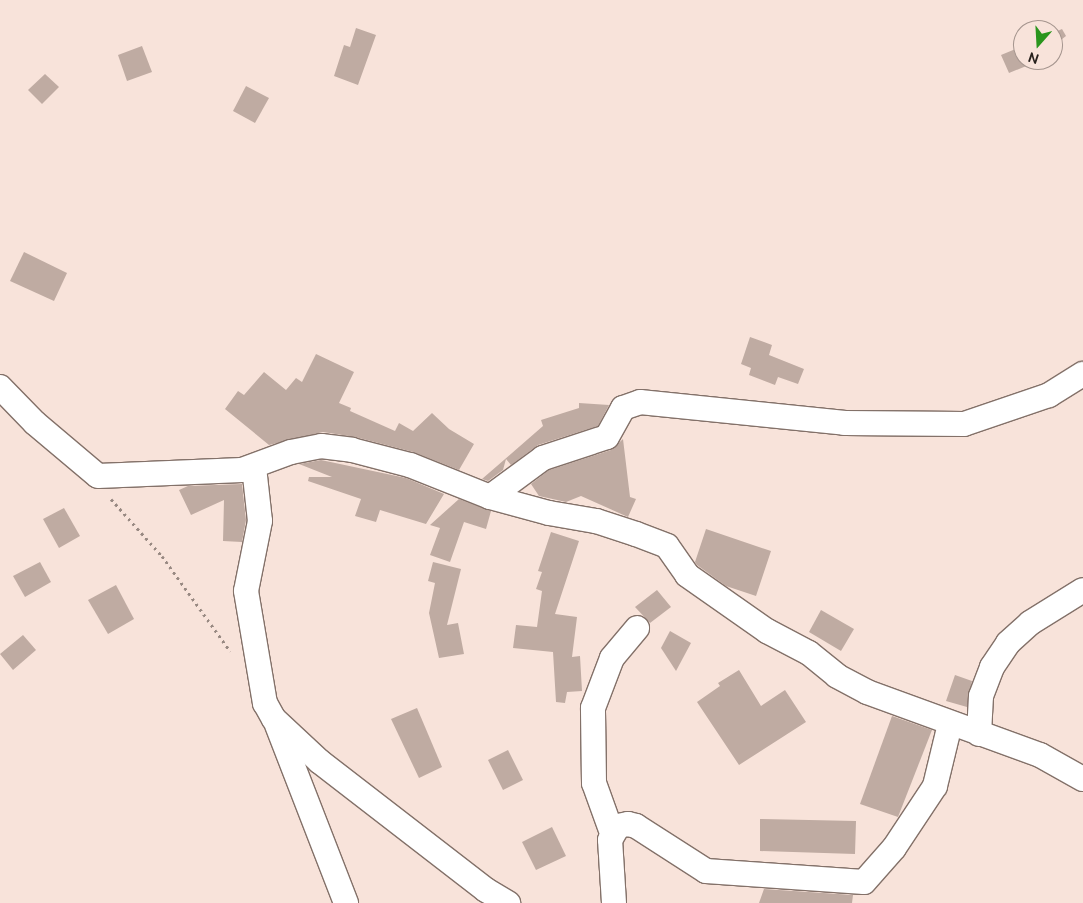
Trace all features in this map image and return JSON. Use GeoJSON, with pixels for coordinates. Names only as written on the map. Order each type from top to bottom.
{"type":"FeatureCollection","features":[{"type":"Feature","properties":{"kind":"street"},"geometry":{"type":"LineString","coordinates":[[490,497],[543,458],[607,437],[623,408],[640,402],[845,423],[964,424],[1049,395],[1083,374]]}},
{"type":"Feature","properties":{"kind":"street"},"geometry":{"type":"LineString","coordinates":[[0,387],[35,423],[98,476],[254,467],[291,452],[321,446],[344,449],[410,465],[490,497],[549,514],[596,521],[667,546],[687,575],[767,631],[809,653],[837,676],[866,692],[1040,755],[1083,779]]}},
{"type":"Feature","properties":{"kind":"street"},"geometry":{"type":"LineString","coordinates":[[254,467],[260,521],[246,592],[260,689],[274,719],[346,903]]}},
{"type":"Feature","properties":{"kind":"street"},"geometry":{"type":"LineString","coordinates":[[979,734],[981,696],[992,667],[1008,643],[1030,623],[1083,590]]}},
{"type":"Feature","properties":{"kind":"street"},"geometry":{"type":"LineString","coordinates":[[614,903],[612,833],[594,783],[593,708],[612,658],[637,628]]}},
{"type":"Feature","properties":{"kind":"street"},"geometry":{"type":"LineString","coordinates":[[274,719],[319,761],[486,890],[508,903]]}},
{"type":"Feature","properties":{"kind":"street"},"geometry":{"type":"LineString","coordinates":[[612,833],[618,826],[636,826],[706,872],[864,882],[894,848],[935,786],[950,724]]}},
{"type":"Feature","properties":{"kind":"path"},"geometry":{"type":"LineString","coordinates":[[98,476],[106,493],[162,556],[231,652]]}},
{"type":"Feature","properties":{"kind":"building"},"geometry":{"type":"Polygon","coordinates":[[[356,28],[376,35],[358,85],[334,76],[344,45],[350,47],[356,28]]]}},
{"type":"Feature","properties":{"kind":"building"},"geometry":{"type":"Polygon","coordinates":[[[142,46],[152,72],[127,81],[118,55],[142,46]]]}},
{"type":"Feature","properties":{"kind":"building"},"geometry":{"type":"Polygon","coordinates":[[[1013,50],[1013,70],[1016,70],[1009,73],[1001,55],[1013,50]]]}},
{"type":"Feature","properties":{"kind":"building"},"geometry":{"type":"Polygon","coordinates":[[[45,74],[59,87],[42,104],[28,90],[45,74]]]}},
{"type":"Feature","properties":{"kind":"building"},"geometry":{"type":"Polygon","coordinates":[[[246,86],[269,98],[255,123],[233,111],[246,86]]]}},
{"type":"Feature","properties":{"kind":"building"},"geometry":{"type":"Polygon","coordinates":[[[24,252],[67,273],[54,301],[10,281],[24,252]]]}},
{"type":"Feature","properties":{"kind":"building"},"geometry":{"type":"Polygon","coordinates":[[[750,337],[772,345],[769,355],[804,369],[798,384],[778,377],[775,385],[749,375],[751,368],[741,364],[750,337]]]}},
{"type":"Feature","properties":{"kind":"building"},"geometry":{"type":"Polygon","coordinates":[[[316,354],[354,372],[339,403],[351,408],[350,411],[395,431],[399,423],[413,431],[432,413],[449,429],[474,444],[459,470],[413,452],[355,437],[323,432],[269,445],[225,409],[238,391],[244,395],[264,372],[286,390],[296,378],[302,382],[316,354]]]}},
{"type":"Feature","properties":{"kind":"building"},"geometry":{"type":"Polygon","coordinates":[[[579,403],[609,405],[598,426],[538,445],[511,465],[506,459],[503,470],[488,481],[482,479],[543,426],[541,420],[579,408],[579,403]]]}},
{"type":"Feature","properties":{"kind":"building"},"geometry":{"type":"Polygon","coordinates":[[[623,439],[630,497],[636,499],[628,517],[581,496],[566,502],[539,496],[531,484],[549,470],[611,450],[623,439]]]}},
{"type":"Feature","properties":{"kind":"building"},"geometry":{"type":"Polygon","coordinates":[[[321,460],[406,478],[444,494],[426,524],[380,510],[376,522],[355,516],[361,499],[308,481],[309,477],[332,477],[299,464],[321,460]]]}},
{"type":"Feature","properties":{"kind":"building"},"geometry":{"type":"Polygon","coordinates":[[[242,484],[246,520],[242,542],[223,541],[224,500],[191,515],[179,490],[188,486],[242,484]]]}},
{"type":"Feature","properties":{"kind":"building"},"geometry":{"type":"Polygon","coordinates":[[[459,499],[491,511],[486,529],[464,522],[450,562],[430,555],[440,528],[430,525],[459,499]]]}},
{"type":"Feature","properties":{"kind":"building"},"geometry":{"type":"Polygon","coordinates":[[[64,508],[80,536],[59,548],[43,519],[64,508]]]}},
{"type":"Feature","properties":{"kind":"building"},"geometry":{"type":"Polygon","coordinates":[[[706,529],[771,551],[756,596],[726,586],[697,565],[695,562],[706,529]]]}},
{"type":"Feature","properties":{"kind":"building"},"geometry":{"type":"Polygon","coordinates":[[[551,532],[579,541],[555,614],[577,617],[572,657],[580,656],[582,691],[567,692],[565,703],[556,702],[553,652],[513,648],[516,625],[537,627],[542,591],[536,589],[542,572],[538,571],[551,532]]]}},
{"type":"Feature","properties":{"kind":"building"},"geometry":{"type":"Polygon","coordinates":[[[40,562],[51,582],[25,597],[13,576],[40,562]]]}},
{"type":"Feature","properties":{"kind":"building"},"geometry":{"type":"Polygon","coordinates":[[[433,562],[461,569],[447,625],[458,623],[464,654],[439,658],[429,613],[435,583],[428,581],[433,562]]]}},
{"type":"Feature","properties":{"kind":"building"},"geometry":{"type":"Polygon","coordinates":[[[116,585],[134,619],[108,634],[88,600],[116,585]]]}},
{"type":"Feature","properties":{"kind":"building"},"geometry":{"type":"Polygon","coordinates":[[[657,590],[671,607],[650,623],[635,607],[657,590]]]}},
{"type":"Feature","properties":{"kind":"building"},"geometry":{"type":"Polygon","coordinates":[[[821,610],[854,629],[841,651],[809,632],[821,610]]]}},
{"type":"Feature","properties":{"kind":"building"},"geometry":{"type":"Polygon","coordinates":[[[670,631],[691,643],[676,671],[661,648],[670,631]]]}},
{"type":"Feature","properties":{"kind":"building"},"geometry":{"type":"Polygon","coordinates":[[[23,635],[36,650],[13,670],[0,654],[23,635]]]}},
{"type":"Feature","properties":{"kind":"building"},"geometry":{"type":"Polygon","coordinates":[[[739,670],[761,706],[785,690],[806,722],[739,765],[697,702],[720,686],[718,683],[739,670]]]}},
{"type":"Feature","properties":{"kind":"building"},"geometry":{"type":"Polygon","coordinates":[[[955,675],[972,681],[967,707],[946,701],[955,675]]]}},
{"type":"Feature","properties":{"kind":"building"},"geometry":{"type":"Polygon","coordinates":[[[417,708],[442,767],[419,778],[391,719],[417,708]]]}},
{"type":"Feature","properties":{"kind":"building"},"geometry":{"type":"Polygon","coordinates":[[[892,716],[932,730],[898,817],[860,804],[892,716]]]}},
{"type":"Feature","properties":{"kind":"building"},"geometry":{"type":"Polygon","coordinates":[[[508,750],[523,780],[503,790],[488,760],[508,750]]]}},
{"type":"Feature","properties":{"kind":"building"},"geometry":{"type":"Polygon","coordinates":[[[760,819],[856,821],[855,854],[760,851],[760,819]]]}},
{"type":"Feature","properties":{"kind":"building"},"geometry":{"type":"Polygon","coordinates":[[[552,827],[566,856],[536,870],[522,842],[552,827]]]}},
{"type":"Feature","properties":{"kind":"building"},"geometry":{"type":"Polygon","coordinates":[[[764,889],[853,895],[852,903],[759,903],[764,889]]]}}]}
